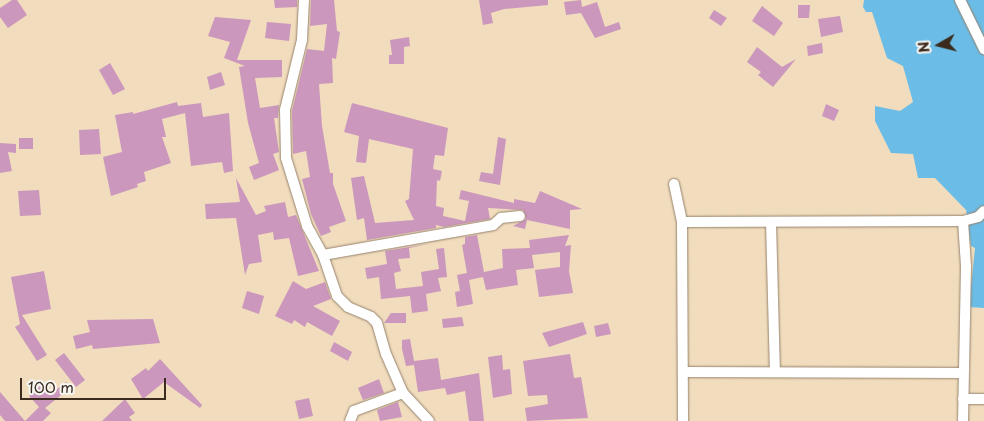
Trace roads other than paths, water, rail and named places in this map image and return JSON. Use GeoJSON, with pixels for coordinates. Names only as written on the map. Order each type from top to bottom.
{"type":"FeatureCollection","features":[{"type":"Feature","properties":{"kind":"street"},"geometry":{"type":"LineString","coordinates":[[304,0],[302,40],[285,110],[284,138],[286,158],[307,226],[322,255],[342,303],[371,317],[376,323],[386,354],[403,393],[429,421]]}},
{"type":"Feature","properties":{"kind":"street"},"geometry":{"type":"LineString","coordinates":[[960,0],[984,49]]}},
{"type":"Feature","properties":{"kind":"street"},"geometry":{"type":"LineString","coordinates":[[674,184],[682,222],[684,421]]}},
{"type":"Feature","properties":{"kind":"street"},"geometry":{"type":"LineString","coordinates":[[682,222],[963,221],[978,217],[984,210]]}},
{"type":"Feature","properties":{"kind":"street"},"geometry":{"type":"LineString","coordinates":[[322,255],[425,238],[520,216]]}},
{"type":"Feature","properties":{"kind":"street"},"geometry":{"type":"LineString","coordinates":[[963,221],[966,266],[963,421]]}},
{"type":"Feature","properties":{"kind":"street"},"geometry":{"type":"LineString","coordinates":[[771,222],[775,372]]}},
{"type":"Feature","properties":{"kind":"street"},"geometry":{"type":"LineString","coordinates":[[683,372],[963,374]]}},
{"type":"Feature","properties":{"kind":"street"},"geometry":{"type":"LineString","coordinates":[[350,421],[354,411],[403,393]]}},
{"type":"Feature","properties":{"kind":"street"},"geometry":{"type":"LineString","coordinates":[[963,400],[984,399]]}},
{"type":"Feature","properties":{"kind":"water"},"geometry":{"type":"Polygon","coordinates":[[[864,0],[984,0],[984,308],[969,307],[975,248],[971,246],[966,210],[935,178],[918,178],[913,154],[891,153],[875,121],[875,106],[900,111],[913,102],[903,66],[887,58],[872,12],[866,12],[863,7],[864,0]]]}}]}
